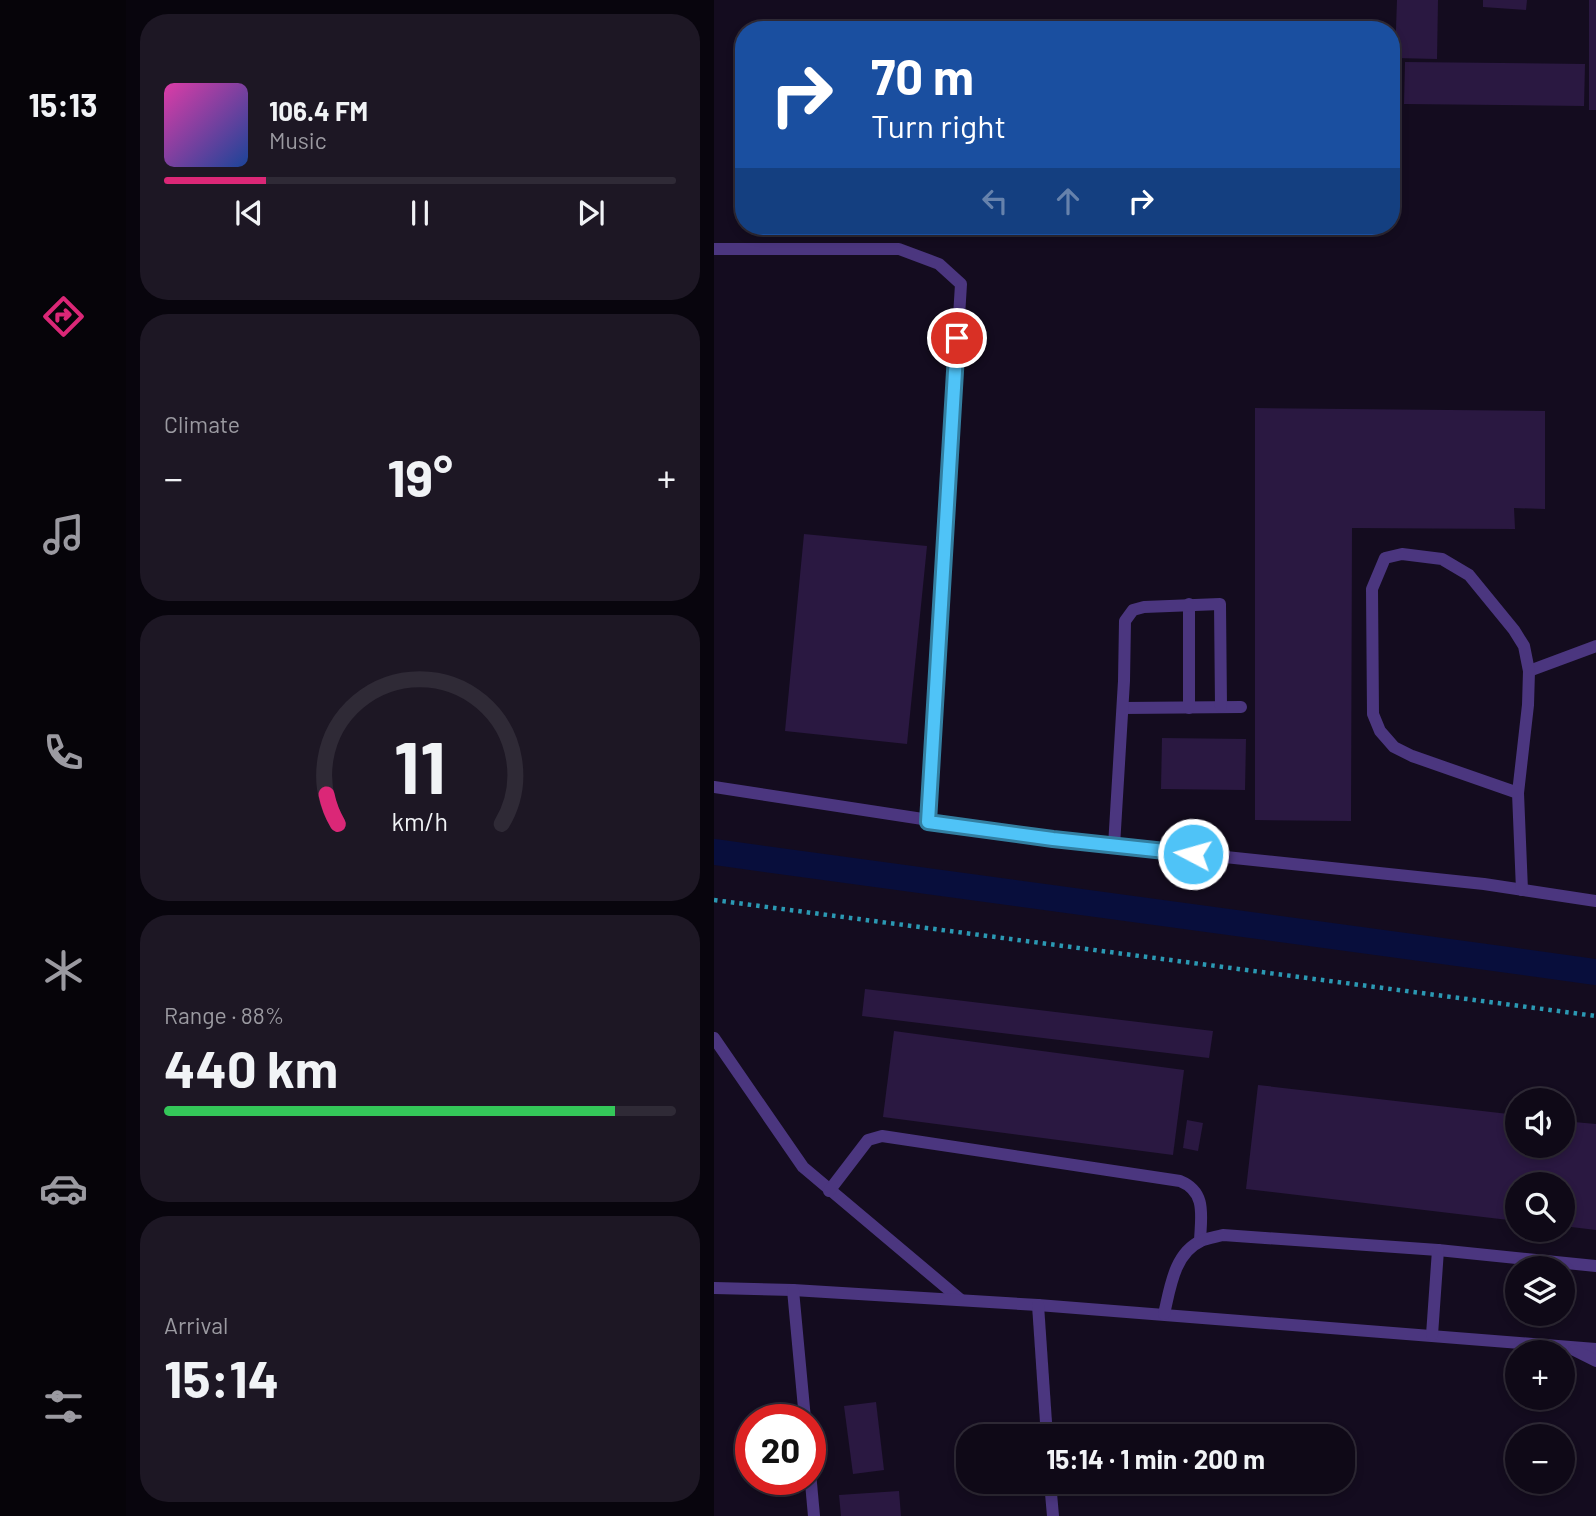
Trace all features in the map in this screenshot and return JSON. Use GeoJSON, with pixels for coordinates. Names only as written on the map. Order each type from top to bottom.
{"type":"FeatureCollection","features":[{"type":"Feature","properties":{"kind":"lane"},"geometry":{"type":"LineString","coordinates":[[714,249],[899,248],[939,264],[961,284],[928,822]]}},
{"type":"Feature","properties":{"kind":"lane"},"geometry":{"type":"LineString","coordinates":[[1518,793],[1412,756],[1394,747],[1380,732],[1373,714],[1372,589],[1385,558],[1402,554],[1442,559],[1469,575],[1524,646],[1529,670],[1528,705],[1518,793],[1522,890]]}},
{"type":"Feature","properties":{"kind":"lane"},"geometry":{"type":"LineString","coordinates":[[1189,604],[1189,708]]}},
{"type":"Feature","properties":{"kind":"lane"},"geometry":{"type":"LineString","coordinates":[[1114,846],[1123,708],[1125,621],[1133,610],[1144,607],[1220,604],[1221,707]]}},
{"type":"Feature","properties":{"kind":"lane"},"geometry":{"type":"LineString","coordinates":[[1529,670],[1596,646]]}},
{"type":"Feature","properties":{"kind":"lane"},"geometry":{"type":"LineString","coordinates":[[1123,708],[1241,707]]}},
{"type":"Feature","properties":{"kind":"lane"},"geometry":{"type":"LineString","coordinates":[[714,787],[748,790],[928,822],[1114,846],[1484,884],[1596,901]]}},
{"type":"Feature","properties":{"kind":"lane"},"geometry":{"type":"LineString","coordinates":[[714,1038],[803,1167],[961,1300]]}},
{"type":"Feature","properties":{"kind":"lane"},"geometry":{"type":"LineString","coordinates":[[829,1191],[868,1140],[882,1136],[1180,1181],[1189,1185],[1202,1202],[1200,1241]]}},
{"type":"Feature","properties":{"kind":"lane"},"geometry":{"type":"LineString","coordinates":[[1164,1314],[1173,1276],[1184,1254],[1200,1241],[1223,1236],[1438,1250],[1596,1266]]}},
{"type":"Feature","properties":{"kind":"lane"},"geometry":{"type":"LineString","coordinates":[[1432,1335],[1438,1250]]}},
{"type":"Feature","properties":{"kind":"lane"},"geometry":{"type":"LineString","coordinates":[[714,1287],[1038,1304],[1505,1340]]}},
{"type":"Feature","properties":{"kind":"lane"},"geometry":{"type":"LineString","coordinates":[[793,1290],[804,1404]]}},
{"type":"Feature","properties":{"kind":"lane"},"geometry":{"type":"LineString","coordinates":[[1038,1304],[1046,1424]]}},
{"type":"Feature","properties":{"kind":"lane"},"geometry":{"type":"LineString","coordinates":[[1575,1346],[1596,1349]]}},
{"type":"Feature","properties":{"kind":"lane"},"geometry":{"type":"LineString","coordinates":[[1575,1350],[1596,1361]]}},
{"type":"Feature","properties":{"kind":"lane"},"geometry":{"type":"LineString","coordinates":[[1051,1494],[1053,1516]]}},
{"type":"Feature","properties":{"kind":"lane"},"geometry":{"type":"LineString","coordinates":[[812,1495],[814,1516]]}},
{"type":"Feature","properties":{"kind":"path"},"geometry":{"type":"LineString","coordinates":[[714,900],[1596,1016]]}},
{"type":"Feature","properties":{"kind":"building"},"geometry":{"type":"Polygon","coordinates":[[[1397,0],[1438,0],[1437,59],[1400,58],[1400,21],[1396,21],[1397,0]]]}},
{"type":"Feature","properties":{"kind":"building"},"geometry":{"type":"Polygon","coordinates":[[[1483,0],[1527,0],[1526,10],[1483,7],[1483,0]]]}},
{"type":"Feature","properties":{"kind":"building"},"geometry":{"type":"Polygon","coordinates":[[[1589,0],[1596,0],[1596,110],[1589,110],[1589,0]]]}},
{"type":"Feature","properties":{"kind":"building"},"geometry":{"type":"Polygon","coordinates":[[[1405,62],[1585,64],[1584,106],[1404,104],[1405,62]]]}},
{"type":"Feature","properties":{"kind":"building"},"geometry":{"type":"Polygon","coordinates":[[[1255,408],[1545,411],[1545,509],[1514,508],[1515,529],[1352,528],[1351,821],[1255,820],[1255,408]]]}},
{"type":"Feature","properties":{"kind":"building"},"geometry":{"type":"Polygon","coordinates":[[[804,534],[927,546],[907,744],[785,731],[804,534]]]}},
{"type":"Feature","properties":{"kind":"building"},"geometry":{"type":"Polygon","coordinates":[[[1162,738],[1246,739],[1245,790],[1161,789],[1162,738]]]}},
{"type":"Feature","properties":{"kind":"building"},"geometry":{"type":"Polygon","coordinates":[[[865,989],[1213,1031],[1209,1058],[862,1016],[865,989]]]}},
{"type":"Feature","properties":{"kind":"building"},"geometry":{"type":"Polygon","coordinates":[[[894,1031],[1184,1070],[1173,1155],[883,1117],[894,1031]]]}},
{"type":"Feature","properties":{"kind":"building"},"geometry":{"type":"Polygon","coordinates":[[[1258,1085],[1505,1114],[1505,1158],[1575,1158],[1575,1122],[1596,1124],[1596,1230],[1575,1227],[1575,1172],[1505,1172],[1505,1220],[1246,1189],[1258,1085]]]}},
{"type":"Feature","properties":{"kind":"building"},"geometry":{"type":"Polygon","coordinates":[[[1187,1120],[1203,1123],[1198,1151],[1183,1148],[1187,1120]]]}},
{"type":"Feature","properties":{"kind":"building"},"geometry":{"type":"Polygon","coordinates":[[[876,1402],[884,1470],[853,1474],[844,1406],[876,1402]]]}},
{"type":"Feature","properties":{"kind":"building"},"geometry":{"type":"Polygon","coordinates":[[[899,1491],[901,1516],[841,1516],[839,1495],[899,1491]]]}},
{"type":"Feature","properties":{"kind":"waterway"},"geometry":{"type":"LineString","coordinates":[[714,852],[1596,972]]}},
{"type":"Feature","properties":{"kind":"route"},"geometry":{"type":"LineString","coordinates":[[957,338],[928,822],[1193,854]]}}]}
